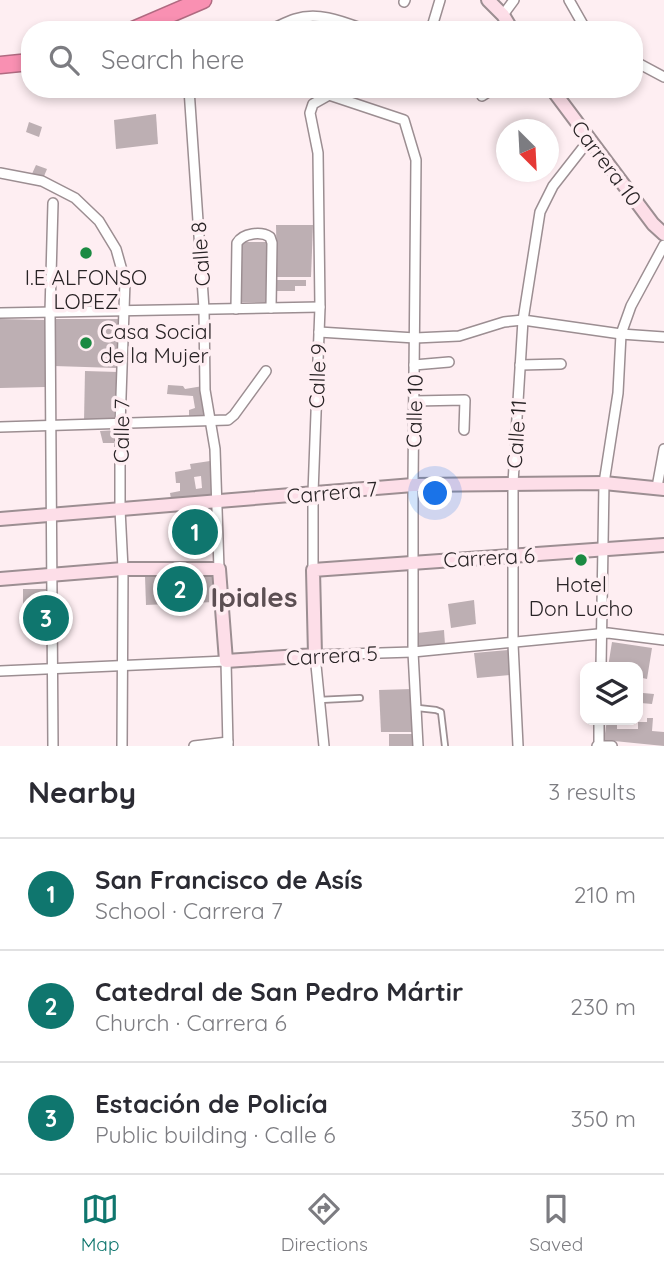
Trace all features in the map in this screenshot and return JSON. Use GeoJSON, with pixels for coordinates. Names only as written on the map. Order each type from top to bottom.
{"type":"FeatureCollection","features":[{"type":"Feature","properties":{"kind":"highway"},"geometry":{"type":"LineString","coordinates":[[154,21],[203,0]]}},
{"type":"Feature","properties":{"kind":"highway"},"geometry":{"type":"LineString","coordinates":[[0,65],[21,63]]}},
{"type":"Feature","properties":{"kind":"main road"},"geometry":{"type":"LineString","coordinates":[[488,0],[507,21]]}},
{"type":"Feature","properties":{"kind":"main road","name":"Carrera 10"},"geometry":{"type":"LineString","coordinates":[[559,98],[653,224],[664,234]]}},
{"type":"Feature","properties":{"kind":"main road","name":"Carrera 7"},"geometry":{"type":"LineString","coordinates":[[0,519],[413,485],[604,482],[661,488]]}},
{"type":"Feature","properties":{"kind":"main road","name":"Carrera 6"},"geometry":{"type":"LineString","coordinates":[[313,570],[664,545]]}},
{"type":"Feature","properties":{"kind":"main road"},"geometry":{"type":"LineString","coordinates":[[0,579],[123,569],[219,569],[226,661]]}},
{"type":"Feature","properties":{"kind":"main road","name":"Calle 9"},"geometry":{"type":"LineString","coordinates":[[313,570],[315,655]]}},
{"type":"Feature","properties":{"kind":"main road","name":"Carrera 5"},"geometry":{"type":"LineString","coordinates":[[226,661],[315,655]]}},
{"type":"Feature","properties":{"kind":"street"},"geometry":{"type":"LineString","coordinates":[[433,21],[440,0]]}},
{"type":"Feature","properties":{"kind":"street"},"geometry":{"type":"LineString","coordinates":[[503,15],[514,0]]}},
{"type":"Feature","properties":{"kind":"street"},"geometry":{"type":"LineString","coordinates":[[569,0],[581,21]]}},
{"type":"Feature","properties":{"kind":"street"},"geometry":{"type":"LineString","coordinates":[[289,21],[313,15],[341,21]]}},
{"type":"Feature","properties":{"kind":"street"},"geometry":{"type":"LineString","coordinates":[[643,66],[664,77]]}},
{"type":"Feature","properties":{"kind":"street","name":"Calle 8"},"geometry":{"type":"LineString","coordinates":[[190,98],[204,309],[205,390],[214,421],[219,569]]}},
{"type":"Feature","properties":{"kind":"street","name":"Calle 9"},"geometry":{"type":"LineString","coordinates":[[313,570],[320,307],[318,152],[310,109],[325,98]]}},
{"type":"Feature","properties":{"kind":"street","name":"Calle 9"},"geometry":{"type":"LineString","coordinates":[[338,98],[404,120]]}},
{"type":"Feature","properties":{"kind":"street","name":"Calle 10"},"geometry":{"type":"LineString","coordinates":[[404,120],[416,160],[413,652],[418,746]]}},
{"type":"Feature","properties":{"kind":"street","name":"Calle 11"},"geometry":{"type":"LineString","coordinates":[[518,746],[512,556],[513,482],[523,320],[540,212],[553,186],[589,140]]}},
{"type":"Feature","properties":{"kind":"street","name":"Calle 7"},"geometry":{"type":"LineString","coordinates":[[0,172],[46,183],[75,198],[99,221],[116,249],[125,281],[120,425],[123,569],[122,746]]}},
{"type":"Feature","properties":{"kind":"street"},"geometry":{"type":"LineString","coordinates":[[53,203],[50,312],[53,746]]}},
{"type":"Feature","properties":{"kind":"street"},"geometry":{"type":"LineString","coordinates":[[236,309],[237,243],[245,235],[266,234],[270,237],[271,308]]}},
{"type":"Feature","properties":{"kind":"street"},"geometry":{"type":"LineString","coordinates":[[601,662],[604,482],[618,393],[621,334],[631,306],[664,245]]}},
{"type":"Feature","properties":{"kind":"street"},"geometry":{"type":"LineString","coordinates":[[0,313],[320,307]]}},
{"type":"Feature","properties":{"kind":"street"},"geometry":{"type":"LineString","coordinates":[[319,332],[415,338],[459,336],[504,322],[523,320],[621,334],[664,337]]}},
{"type":"Feature","properties":{"kind":"street"},"geometry":{"type":"LineString","coordinates":[[414,365],[449,362]]}},
{"type":"Feature","properties":{"kind":"street"},"geometry":{"type":"LineString","coordinates":[[520,365],[561,364]]}},
{"type":"Feature","properties":{"kind":"street"},"geometry":{"type":"LineString","coordinates":[[0,427],[120,425],[231,419],[266,371]]}},
{"type":"Feature","properties":{"kind":"street"},"geometry":{"type":"LineString","coordinates":[[414,401],[465,400],[464,429]]}},
{"type":"Feature","properties":{"kind":"street"},"geometry":{"type":"LineString","coordinates":[[661,488],[664,449]]}},
{"type":"Feature","properties":{"kind":"street","name":"Carrera 5"},"geometry":{"type":"LineString","coordinates":[[315,655],[413,652],[603,634],[664,640]]}},
{"type":"Feature","properties":{"kind":"street","name":"Calle 9"},"geometry":{"type":"LineString","coordinates":[[315,655],[324,746]]}},
{"type":"Feature","properties":{"kind":"street"},"geometry":{"type":"LineString","coordinates":[[194,746],[228,744],[226,661]]}},
{"type":"Feature","properties":{"kind":"street","name":"Carrera 5"},"geometry":{"type":"LineString","coordinates":[[0,671],[226,661]]}},
{"type":"Feature","properties":{"kind":"street"},"geometry":{"type":"LineString","coordinates":[[599,725],[598,746],[612,746]]}},
{"type":"Feature","properties":{"kind":"lane"},"geometry":{"type":"LineString","coordinates":[[319,700],[360,698]]}},
{"type":"Feature","properties":{"kind":"lane"},"geometry":{"type":"LineString","coordinates":[[417,708],[441,712],[445,746]]}},
{"type":"Feature","properties":{"kind":"building"},"geometry":{"type":"Polygon","coordinates":[[[156,114],[158,144],[116,149],[114,120],[156,114]]]}},
{"type":"Feature","properties":{"kind":"building"},"geometry":{"type":"Polygon","coordinates":[[[29,122],[42,127],[39,137],[26,132],[29,122]]]}},
{"type":"Feature","properties":{"kind":"building"},"geometry":{"type":"Polygon","coordinates":[[[36,165],[47,169],[42,181],[31,176],[36,165]]]}},
{"type":"Feature","properties":{"kind":"building"},"geometry":{"type":"Polygon","coordinates":[[[276,225],[313,225],[311,277],[277,277],[276,225]]]}},
{"type":"Feature","properties":{"kind":"building"},"geometry":{"type":"Polygon","coordinates":[[[242,242],[269,242],[269,302],[242,302],[242,242]]]}},
{"type":"Feature","properties":{"kind":"building"},"geometry":{"type":"Polygon","coordinates":[[[276,280],[306,280],[306,286],[295,286],[295,291],[276,291],[276,280]]]}},
{"type":"Feature","properties":{"kind":"building"},"geometry":{"type":"Polygon","coordinates":[[[0,319],[45,320],[45,387],[0,388],[0,319]]]}},
{"type":"Feature","properties":{"kind":"building","name":"Casa Social de la Mujer"},"geometry":{"type":"Polygon","coordinates":[[[55,319],[119,319],[116,368],[54,366],[55,319]]]}},
{"type":"Feature","properties":{"kind":"building"},"geometry":{"type":"Polygon","coordinates":[[[85,371],[118,372],[114,421],[84,421],[85,371]]]}},
{"type":"Feature","properties":{"kind":"building"},"geometry":{"type":"Polygon","coordinates":[[[168,385],[183,386],[185,389],[203,386],[209,418],[196,419],[196,415],[189,416],[189,410],[195,408],[193,396],[167,394],[168,385]]]}},
{"type":"Feature","properties":{"kind":"building"},"geometry":{"type":"Polygon","coordinates":[[[118,430],[118,443],[103,443],[100,431],[118,430]]]}},
{"type":"Feature","properties":{"kind":"building"},"geometry":{"type":"Polygon","coordinates":[[[210,461],[215,499],[172,505],[170,493],[180,491],[175,472],[191,469],[190,464],[210,461]],[[201,476],[194,477],[196,489],[202,488],[201,476]]]}},
{"type":"Feature","properties":{"kind":"building"},"geometry":{"type":"Polygon","coordinates":[[[213,573],[214,602],[146,605],[145,576],[213,573]]]}},
{"type":"Feature","properties":{"kind":"building"},"geometry":{"type":"Polygon","coordinates":[[[23,589],[46,589],[45,625],[25,626],[25,611],[34,610],[23,610],[23,589]]]}},
{"type":"Feature","properties":{"kind":"building"},"geometry":{"type":"Polygon","coordinates":[[[474,600],[476,624],[451,628],[448,604],[474,600]]]}},
{"type":"Feature","properties":{"kind":"building"},"geometry":{"type":"Polygon","coordinates":[[[444,630],[445,645],[418,647],[417,633],[444,630]]]}},
{"type":"Feature","properties":{"kind":"building"},"geometry":{"type":"Polygon","coordinates":[[[612,642],[652,648],[647,679],[643,678],[643,662],[609,662],[612,642]]]}},
{"type":"Feature","properties":{"kind":"building"},"geometry":{"type":"Polygon","coordinates":[[[508,650],[510,675],[477,678],[474,653],[508,650]]]}},
{"type":"Feature","properties":{"kind":"building"},"geometry":{"type":"Polygon","coordinates":[[[412,689],[413,732],[381,732],[379,690],[412,689]]]}},
{"type":"Feature","properties":{"kind":"building"},"geometry":{"type":"Polygon","coordinates":[[[643,693],[654,694],[652,704],[643,703],[643,693]]]}},
{"type":"Feature","properties":{"kind":"building"},"geometry":{"type":"Polygon","coordinates":[[[647,718],[653,718],[652,731],[664,732],[664,746],[604,740],[606,725],[617,725],[617,729],[638,729],[638,725],[647,722],[647,718]]]}},
{"type":"Feature","properties":{"kind":"building"},"geometry":{"type":"Polygon","coordinates":[[[389,734],[414,734],[414,746],[389,746],[389,734]]]}},
{"type":"Feature","properties":{"kind":"place","name":"I.E ALFONSO LOPEZ"},"geometry":{"type":"Point","coordinates":[86,253]}},
{"type":"Feature","properties":{"kind":"place","name":"Casa Social de la Mujer"},"geometry":{"type":"Point","coordinates":[86,343]}},
{"type":"Feature","properties":{"kind":"place","name":"San Francisco de Asís"},"geometry":{"type":"Point","coordinates":[195,532]}},
{"type":"Feature","properties":{"kind":"place","name":"Hotel Don Lucho"},"geometry":{"type":"Point","coordinates":[581,560]}},
{"type":"Feature","properties":{"kind":"place","name":"Catedral de San Pedro Mártir"},"geometry":{"type":"Point","coordinates":[180,589]}},
{"type":"Feature","properties":{"kind":"place","name":"Estación de Policía"},"geometry":{"type":"Point","coordinates":[46,618]}},
{"type":"Feature","properties":{"kind":"district","name":"Ipiales"},"geometry":{"type":"Point","coordinates":[254,596]}}]}
